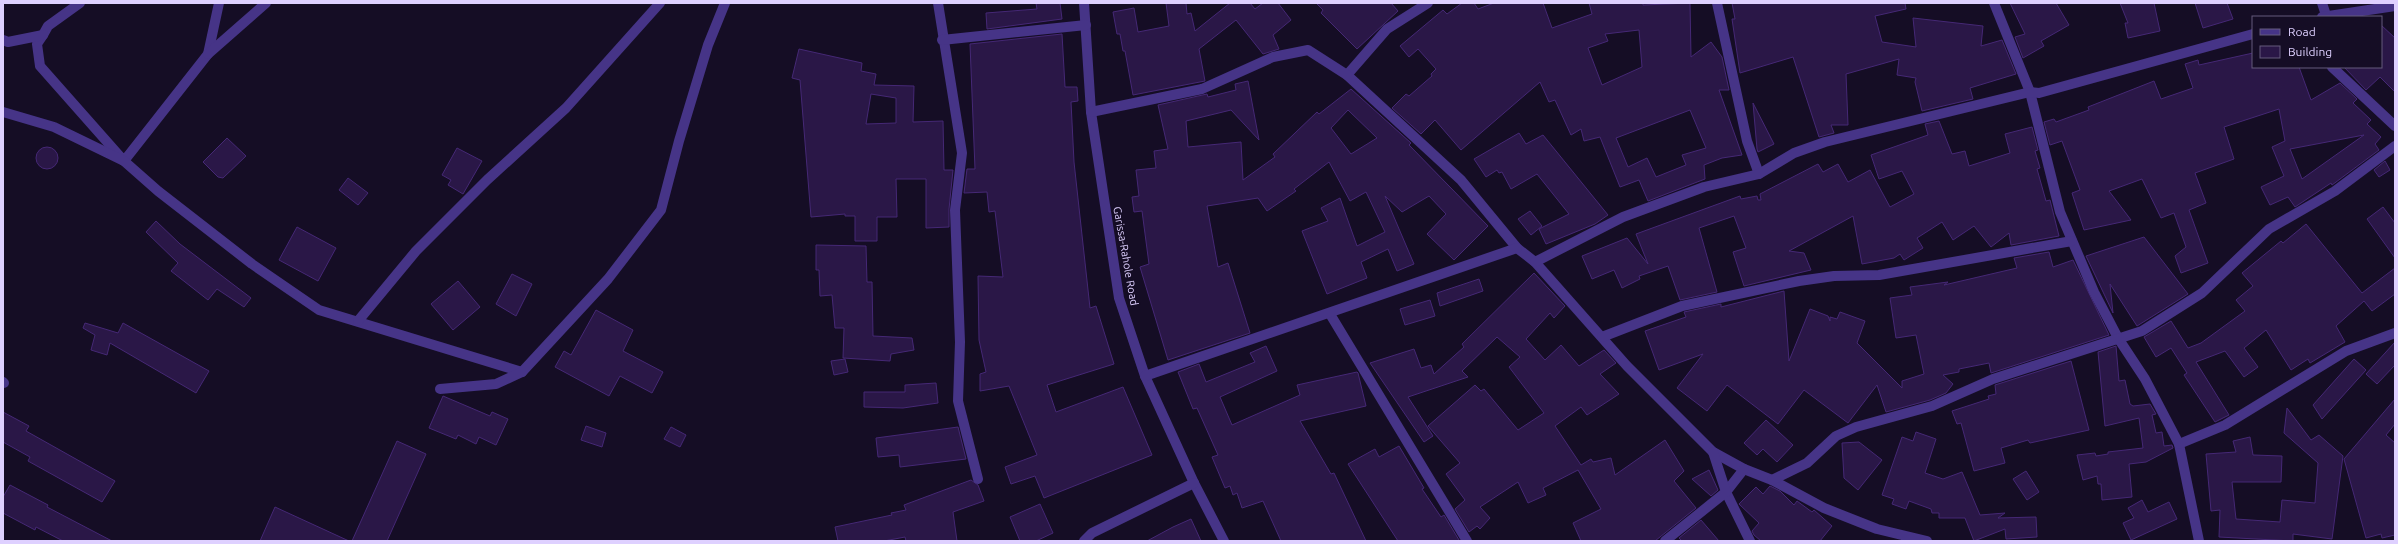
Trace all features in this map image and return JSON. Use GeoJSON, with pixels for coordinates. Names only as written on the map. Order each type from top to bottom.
{"type":"FeatureCollection","features":[{"type":"Feature","properties":{"kind":"street"},"geometry":{"type":"LineString","coordinates":[[80,3],[48,26],[37,44],[40,66],[124,161],[158,191],[252,264],[319,310],[522,372]]}},
{"type":"Feature","properties":{"kind":"street"},"geometry":{"type":"LineString","coordinates":[[208,54],[219,3]]}},
{"type":"Feature","properties":{"kind":"street"},"geometry":{"type":"LineString","coordinates":[[124,161],[208,54],[266,3]]}},
{"type":"Feature","properties":{"kind":"street"},"geometry":{"type":"LineString","coordinates":[[358,321],[416,251],[487,180],[566,108],[660,3]]}},
{"type":"Feature","properties":{"kind":"street"},"geometry":{"type":"LineString","coordinates":[[440,389],[496,384],[522,372],[608,279],[661,210],[708,46],[725,3]]}},
{"type":"Feature","properties":{"kind":"street"},"geometry":{"type":"LineString","coordinates":[[938,3],[942,40],[962,153],[955,210],[960,342],[958,401],[978,479]]}},
{"type":"Feature","properties":{"kind":"street","name":"Garissa-Rahole Road"},"geometry":{"type":"LineString","coordinates":[[1084,3],[1091,112],[1119,298],[1144,376],[1194,483],[1224,541]]}},
{"type":"Feature","properties":{"kind":"street"},"geometry":{"type":"LineString","coordinates":[[1347,75],[1387,29],[1428,3]]}},
{"type":"Feature","properties":{"kind":"street"},"geometry":{"type":"LineString","coordinates":[[1717,3],[1747,142],[1759,174]]}},
{"type":"Feature","properties":{"kind":"street"},"geometry":{"type":"LineString","coordinates":[[1994,3],[2030,92],[2060,212],[2072,241],[2094,292],[2118,338],[2145,380],[2179,444],[2199,541]]}},
{"type":"Feature","properties":{"kind":"street"},"geometry":{"type":"LineString","coordinates":[[2322,3],[2324,16],[2395,6]]}},
{"type":"Feature","properties":{"kind":"street"},"geometry":{"type":"LineString","coordinates":[[942,40],[1086,25]]}},
{"type":"Feature","properties":{"kind":"street"},"geometry":{"type":"LineString","coordinates":[[1535,262],[1623,217],[1704,187],[1759,174],[1794,153],[1825,142],[2030,92],[2039,93],[2252,34]]}},
{"type":"Feature","properties":{"kind":"street"},"geometry":{"type":"LineString","coordinates":[[3,40],[8,42],[43,35]]}},
{"type":"Feature","properties":{"kind":"street"},"geometry":{"type":"LineString","coordinates":[[1091,112],[1202,89],[1273,57],[1308,50],[1347,75],[1461,180],[1517,248],[1535,262],[1663,404],[1713,452],[1744,469],[1772,480],[1824,508],[1877,529],[1927,541]]}},
{"type":"Feature","properties":{"kind":"street"},"geometry":{"type":"LineString","coordinates":[[2333,68],[2395,126]]}},
{"type":"Feature","properties":{"kind":"street"},"geometry":{"type":"LineString","coordinates":[[3,112],[54,127],[124,161]]}},
{"type":"Feature","properties":{"kind":"street"},"geometry":{"type":"LineString","coordinates":[[1772,480],[1807,464],[1836,436],[1856,428],[1932,406],[1993,379],[2142,331],[2202,293],[2269,229],[2335,191],[2395,146]]}},
{"type":"Feature","properties":{"kind":"street"},"geometry":{"type":"LineString","coordinates":[[1602,337],[1682,306],[1799,281],[1834,276],[1879,275],[2072,241]]}},
{"type":"Feature","properties":{"kind":"street"},"geometry":{"type":"LineString","coordinates":[[1144,376],[1330,314],[1517,248]]}},
{"type":"Feature","properties":{"kind":"street"},"geometry":{"type":"LineString","coordinates":[[1330,314],[1467,541]]}},
{"type":"Feature","properties":{"kind":"street"},"geometry":{"type":"LineString","coordinates":[[2179,444],[2225,425],[2346,351],[2395,333]]}},
{"type":"Feature","properties":{"kind":"street"},"geometry":{"type":"LineString","coordinates":[[1713,452],[1726,492],[1750,541]]}},
{"type":"Feature","properties":{"kind":"street"},"geometry":{"type":"LineString","coordinates":[[1665,541],[1726,492],[1744,469]]}},
{"type":"Feature","properties":{"kind":"street"},"geometry":{"type":"LineString","coordinates":[[1084,541],[1092,533],[1194,483]]}},
{"type":"Feature","properties":{"kind":"building"},"geometry":{"type":"Polygon","coordinates":[[[1036,3],[1060,3],[1062,19],[987,29],[986,13],[1037,9],[1036,3]]]}},
{"type":"Feature","properties":{"kind":"building"},"geometry":{"type":"Polygon","coordinates":[[[1166,3],[1186,3],[1187,14],[1191,13],[1195,31],[1230,3],[1250,3],[1255,9],[1263,3],[1278,3],[1291,20],[1273,35],[1279,49],[1263,54],[1236,20],[1199,49],[1205,81],[1133,95],[1125,51],[1123,51],[1120,34],[1117,34],[1113,12],[1134,8],[1138,32],[1169,26],[1166,3]]]}},
{"type":"Feature","properties":{"kind":"building"},"geometry":{"type":"Polygon","coordinates":[[[1316,3],[1391,3],[1398,11],[1357,49],[1321,13],[1323,10],[1316,3]]]}},
{"type":"Feature","properties":{"kind":"building"},"geometry":{"type":"Polygon","coordinates":[[[1462,3],[1474,3],[1478,9],[1494,3],[1543,3],[1552,28],[1592,14],[1589,3],[1643,3],[1643,5],[1690,3],[1691,57],[1711,42],[1722,57],[1729,90],[1719,90],[1742,155],[1722,158],[1704,165],[1705,179],[1648,201],[1639,180],[1620,187],[1600,137],[1584,141],[1581,129],[1571,135],[1555,100],[1549,102],[1540,82],[1461,150],[1435,120],[1421,134],[1392,108],[1406,94],[1409,96],[1432,76],[1431,74],[1436,69],[1418,49],[1409,57],[1400,46],[1443,10],[1447,14],[1462,3]],[[1639,30],[1605,34],[1608,41],[1588,48],[1602,85],[1642,67],[1639,30]],[[1690,110],[1616,138],[1628,167],[1647,158],[1656,177],[1686,165],[1682,155],[1706,148],[1690,110]]]}},
{"type":"Feature","properties":{"kind":"building"},"geometry":{"type":"Polygon","coordinates":[[[1732,3],[1905,3],[1906,9],[1875,16],[1882,42],[1916,47],[1913,18],[1983,26],[1981,46],[2002,40],[2016,74],[1970,88],[1973,99],[1922,111],[1915,82],[1916,78],[1897,75],[1899,59],[1846,74],[1848,125],[1831,125],[1834,133],[1819,137],[1793,57],[1740,73],[1732,19],[1735,19],[1732,3]]]}},
{"type":"Feature","properties":{"kind":"building"},"geometry":{"type":"Polygon","coordinates":[[[2010,3],[2056,3],[2069,25],[2041,41],[2044,46],[2023,58],[2015,37],[2025,34],[2010,3]]]}},
{"type":"Feature","properties":{"kind":"building"},"geometry":{"type":"Polygon","coordinates":[[[2120,3],[2154,3],[2160,31],[2128,38],[2125,23],[2128,23],[2120,3]]]}},
{"type":"Feature","properties":{"kind":"building"},"geometry":{"type":"Polygon","coordinates":[[[2195,3],[2227,3],[2233,19],[2203,28],[2195,3]]]}},
{"type":"Feature","properties":{"kind":"building"},"geometry":{"type":"Polygon","coordinates":[[[2382,26],[2395,38],[2395,92],[2380,77],[2366,90],[2345,68],[2382,68],[2382,26]]]}},
{"type":"Feature","properties":{"kind":"building"},"geometry":{"type":"Polygon","coordinates":[[[1062,34],[1065,87],[1077,87],[1078,101],[1071,102],[1074,162],[1090,308],[1096,306],[1114,364],[1047,385],[1056,412],[1123,387],[1152,455],[1044,498],[1035,476],[1011,484],[1005,467],[1037,455],[1009,386],[980,391],[980,374],[986,372],[979,340],[978,276],[1003,277],[995,211],[989,212],[987,192],[964,193],[967,169],[975,169],[970,44],[1062,34]]]}},
{"type":"Feature","properties":{"kind":"building"},"geometry":{"type":"Polygon","coordinates":[[[799,49],[862,63],[861,71],[876,74],[874,85],[914,86],[913,122],[943,121],[944,170],[953,170],[949,209],[949,227],[926,228],[926,179],[896,179],[897,217],[877,217],[877,241],[855,241],[855,216],[845,216],[845,214],[811,217],[800,80],[792,78],[799,49]],[[871,94],[866,124],[896,123],[896,98],[871,94]]]}},
{"type":"Feature","properties":{"kind":"building"},"geometry":{"type":"Polygon","coordinates":[[[2252,53],[2252,68],[2299,68],[2311,100],[2340,83],[2357,99],[2353,103],[2371,120],[2367,124],[2381,137],[2375,144],[2379,150],[2332,185],[2331,183],[2295,207],[2288,197],[2270,205],[2261,187],[2284,176],[2272,147],[2285,141],[2279,109],[2224,127],[2234,159],[2195,173],[2206,203],[2189,210],[2208,263],[2181,273],[2175,256],[2186,247],[2174,213],[2161,218],[2142,179],[2109,191],[2131,220],[2084,230],[2072,193],[2080,190],[2062,141],[2050,145],[2044,122],[2054,119],[2056,122],[2089,110],[2088,107],[2154,81],[2161,99],[2193,88],[2185,64],[2198,60],[2199,65],[2252,53]],[[2364,135],[2290,149],[2302,179],[2364,135]]]}},
{"type":"Feature","properties":{"kind":"building"},"geometry":{"type":"Polygon","coordinates":[[[1248,81],[1259,140],[1231,110],[1186,121],[1188,147],[1241,142],[1243,180],[1275,157],[1273,154],[1317,112],[1319,114],[1351,89],[1411,143],[1409,145],[1488,226],[1454,260],[1427,234],[1446,214],[1429,196],[1402,212],[1385,196],[1414,264],[1397,271],[1388,249],[1361,262],[1367,278],[1327,294],[1302,231],[1328,221],[1321,208],[1340,198],[1357,246],[1385,232],[1366,192],[1350,201],[1329,162],[1294,189],[1296,191],[1267,211],[1258,198],[1207,206],[1218,267],[1228,263],[1250,333],[1168,360],[1140,267],[1149,264],[1142,211],[1134,212],[1132,197],[1139,196],[1136,170],[1156,168],[1154,151],[1168,149],[1158,105],[1207,94],[1208,97],[1236,90],[1235,84],[1248,81]],[[1348,110],[1331,128],[1351,154],[1377,138],[1348,110]]]}},
{"type":"Feature","properties":{"kind":"building"},"geometry":{"type":"Polygon","coordinates":[[[1753,103],[1774,144],[1758,152],[1757,149],[1753,103]]]}},
{"type":"Feature","properties":{"kind":"building"},"geometry":{"type":"Polygon","coordinates":[[[1939,121],[1952,154],[1965,151],[1969,166],[2010,153],[2005,134],[2032,127],[2038,150],[2035,151],[2040,168],[2037,169],[2046,201],[2050,200],[2059,236],[2011,245],[2009,233],[1991,247],[1974,226],[1953,240],[1942,222],[1917,238],[1923,248],[1904,260],[1900,254],[1894,258],[1862,264],[1853,216],[1789,251],[1804,253],[1811,270],[1744,286],[1733,252],[1746,248],[1734,216],[1699,228],[1717,292],[1680,300],[1668,266],[1639,276],[1640,279],[1622,288],[1614,270],[1592,279],[1582,256],[1627,238],[1648,264],[1636,234],[1740,196],[1741,199],[1757,196],[1758,200],[1761,200],[1760,194],[1818,164],[1823,172],[1838,164],[1848,182],[1870,170],[1890,207],[1914,194],[1902,171],[1879,179],[1871,155],[1928,135],[1925,124],[1939,121]]]}},
{"type":"Feature","properties":{"kind":"building"},"geometry":{"type":"Polygon","coordinates":[[[1519,133],[1526,144],[1543,135],[1608,215],[1595,224],[1546,244],[1539,229],[1569,214],[1537,174],[1511,189],[1502,172],[1499,173],[1497,170],[1486,177],[1474,159],[1519,133]]]}},
{"type":"Feature","properties":{"kind":"building"},"geometry":{"type":"Polygon","coordinates":[[[227,138],[246,156],[223,178],[218,177],[203,162],[227,138]]]}},
{"type":"Feature","properties":{"kind":"building"},"geometry":{"type":"Polygon","coordinates":[[[43,147],[51,147],[58,154],[58,162],[51,169],[43,169],[36,162],[36,154],[43,147]]]}},
{"type":"Feature","properties":{"kind":"building"},"geometry":{"type":"Polygon","coordinates":[[[457,148],[482,161],[463,194],[448,185],[451,180],[442,175],[457,148]]]}},
{"type":"Feature","properties":{"kind":"building"},"geometry":{"type":"Polygon","coordinates":[[[2385,161],[2390,170],[2379,177],[2374,170],[2385,161]]]}},
{"type":"Feature","properties":{"kind":"building"},"geometry":{"type":"Polygon","coordinates":[[[348,178],[368,193],[358,205],[339,190],[348,178]]]}},
{"type":"Feature","properties":{"kind":"building"},"geometry":{"type":"Polygon","coordinates":[[[2383,207],[2395,223],[2395,258],[2367,219],[2383,207]]]}},
{"type":"Feature","properties":{"kind":"building"},"geometry":{"type":"Polygon","coordinates":[[[1530,211],[1542,226],[1531,235],[1518,219],[1530,211]]]}},
{"type":"Feature","properties":{"kind":"building"},"geometry":{"type":"Polygon","coordinates":[[[156,221],[180,244],[251,298],[244,307],[217,289],[208,300],[171,271],[178,263],[146,232],[156,221]]]}},
{"type":"Feature","properties":{"kind":"building"},"geometry":{"type":"Polygon","coordinates":[[[2306,224],[2362,293],[2395,268],[2395,294],[2372,311],[2364,301],[2336,326],[2345,342],[2310,363],[2308,359],[2291,370],[2266,330],[2244,348],[2258,367],[2244,377],[2225,351],[2196,362],[2229,415],[2215,422],[2184,375],[2187,373],[2171,348],[2156,357],[2144,337],[2171,321],[2188,348],[2201,343],[2245,311],[2236,300],[2253,286],[2242,273],[2281,241],[2283,243],[2306,224]]]}},
{"type":"Feature","properties":{"kind":"building"},"geometry":{"type":"Polygon","coordinates":[[[297,227],[336,248],[318,281],[279,260],[297,227]]]}},
{"type":"Feature","properties":{"kind":"building"},"geometry":{"type":"Polygon","coordinates":[[[2144,237],[2188,294],[2137,326],[2110,284],[2113,313],[2086,256],[2144,237]]]}},
{"type":"Feature","properties":{"kind":"building"},"geometry":{"type":"Polygon","coordinates":[[[816,245],[866,246],[867,282],[872,282],[873,336],[912,338],[914,350],[891,354],[890,361],[843,358],[844,328],[835,328],[832,295],[820,296],[819,270],[816,270],[816,245]]]}},
{"type":"Feature","properties":{"kind":"building"},"geometry":{"type":"Polygon","coordinates":[[[2049,252],[2053,267],[2073,260],[2109,335],[1991,373],[1989,363],[1959,369],[1959,372],[1943,375],[1953,384],[1946,393],[1930,400],[1886,412],[1877,385],[1848,423],[1804,390],[1778,424],[1727,385],[1707,411],[1677,388],[1703,354],[1659,370],[1645,331],[1686,317],[1684,312],[1721,304],[1721,307],[1784,291],[1789,361],[1810,309],[1828,316],[1830,321],[1830,317],[1837,319],[1840,312],[1865,321],[1857,343],[1902,388],[1902,381],[1924,374],[1916,335],[1896,338],[1890,298],[1912,295],[1910,287],[1948,282],[1944,285],[2017,268],[2014,258],[2049,252]]]}},
{"type":"Feature","properties":{"kind":"building"},"geometry":{"type":"Polygon","coordinates":[[[1534,273],[1565,306],[1554,318],[1550,313],[1526,339],[1545,360],[1561,345],[1579,366],[1604,350],[1616,363],[1600,374],[1619,394],[1587,415],[1581,407],[1555,426],[1581,465],[1591,459],[1593,462],[1611,458],[1615,475],[1665,440],[1684,471],[1674,481],[1696,508],[1655,541],[1581,541],[1573,523],[1601,509],[1578,470],[1543,488],[1546,495],[1528,503],[1518,482],[1480,507],[1490,518],[1480,529],[1477,526],[1469,532],[1455,509],[1465,500],[1446,474],[1460,463],[1428,426],[1475,385],[1481,391],[1484,389],[1518,430],[1544,413],[1509,367],[1520,357],[1497,337],[1462,371],[1468,377],[1408,397],[1433,436],[1424,442],[1370,363],[1414,349],[1421,368],[1431,365],[1434,374],[1464,347],[1462,344],[1534,273]]]}},
{"type":"Feature","properties":{"kind":"building"},"geometry":{"type":"Polygon","coordinates":[[[512,274],[532,284],[516,316],[496,304],[512,274]]]}},
{"type":"Feature","properties":{"kind":"building"},"geometry":{"type":"Polygon","coordinates":[[[1479,279],[1483,291],[1440,306],[1437,293],[1479,279]]]}},
{"type":"Feature","properties":{"kind":"building"},"geometry":{"type":"Polygon","coordinates":[[[458,281],[480,307],[453,330],[431,304],[458,281]]]}},
{"type":"Feature","properties":{"kind":"building"},"geometry":{"type":"Polygon","coordinates":[[[1430,300],[1435,316],[1405,325],[1400,309],[1430,300]]]}},
{"type":"Feature","properties":{"kind":"building"},"geometry":{"type":"Polygon","coordinates":[[[596,310],[633,330],[623,351],[663,372],[652,393],[620,376],[609,396],[555,367],[564,351],[571,355],[596,310]]]}},
{"type":"Feature","properties":{"kind":"building"},"geometry":{"type":"Polygon","coordinates":[[[85,323],[118,333],[123,323],[209,371],[196,393],[110,343],[107,355],[91,350],[95,335],[83,328],[85,323]]]}},
{"type":"Feature","properties":{"kind":"building"},"geometry":{"type":"Polygon","coordinates":[[[2395,342],[2395,365],[2377,384],[2366,374],[2395,342]]]}},
{"type":"Feature","properties":{"kind":"building"},"geometry":{"type":"Polygon","coordinates":[[[1266,346],[1277,371],[1220,397],[1232,425],[1300,395],[1297,385],[1358,373],[1366,406],[1300,421],[1331,474],[1334,473],[1366,541],[1281,541],[1263,501],[1242,508],[1237,493],[1233,495],[1230,486],[1225,488],[1212,457],[1218,455],[1197,408],[1193,409],[1178,372],[1199,364],[1206,382],[1255,362],[1250,353],[1266,346]]]}},
{"type":"Feature","properties":{"kind":"building"},"geometry":{"type":"Polygon","coordinates":[[[2116,346],[2119,381],[2125,380],[2130,404],[2133,406],[2150,404],[2156,414],[2152,415],[2156,433],[2162,432],[2164,446],[2172,445],[2173,448],[2146,462],[2129,464],[2132,497],[2102,500],[2101,484],[2098,484],[2097,476],[2083,480],[2077,455],[2095,453],[2096,456],[2108,454],[2108,452],[2143,448],[2139,418],[2105,426],[2098,352],[2116,346]]]}},
{"type":"Feature","properties":{"kind":"building"},"geometry":{"type":"Polygon","coordinates":[[[845,359],[848,372],[834,375],[831,361],[845,359]]]}},
{"type":"Feature","properties":{"kind":"building"},"geometry":{"type":"Polygon","coordinates":[[[2354,359],[2366,370],[2322,419],[2313,405],[2354,359]]]}},
{"type":"Feature","properties":{"kind":"building"},"geometry":{"type":"Polygon","coordinates":[[[2071,361],[2089,430],[2030,443],[2028,440],[2001,448],[2005,463],[1974,471],[1961,423],[1957,424],[1952,411],[1989,399],[1988,396],[1996,394],[1995,385],[2071,361]]]}},
{"type":"Feature","properties":{"kind":"building"},"geometry":{"type":"Polygon","coordinates":[[[936,383],[938,403],[903,408],[864,407],[864,392],[905,392],[905,385],[936,383]]]}},
{"type":"Feature","properties":{"kind":"building"},"geometry":{"type":"Polygon","coordinates":[[[443,396],[490,416],[492,412],[508,419],[496,445],[479,437],[476,444],[458,435],[456,439],[429,428],[443,396]]]}},
{"type":"Feature","properties":{"kind":"building"},"geometry":{"type":"Polygon","coordinates":[[[2395,399],[2395,424],[2386,435],[2395,443],[2395,535],[2382,538],[2381,534],[2366,538],[2344,459],[2395,399]]]}},
{"type":"Feature","properties":{"kind":"building"},"geometry":{"type":"Polygon","coordinates":[[[2287,408],[2311,440],[2319,435],[2343,456],[2332,539],[2293,534],[2293,541],[2219,537],[2220,510],[2211,511],[2206,454],[2236,452],[2233,441],[2250,437],[2253,455],[2282,456],[2281,482],[2232,482],[2236,519],[2280,522],[2282,500],[2315,503],[2318,463],[2284,433],[2287,408]]]}},
{"type":"Feature","properties":{"kind":"building"},"geometry":{"type":"Polygon","coordinates":[[[3,412],[29,426],[26,431],[115,481],[102,502],[28,461],[30,457],[3,442],[3,412]]]}},
{"type":"Feature","properties":{"kind":"building"},"geometry":{"type":"Polygon","coordinates":[[[1766,420],[1793,445],[1777,462],[1763,449],[1757,455],[1744,443],[1766,420]]]}},
{"type":"Feature","properties":{"kind":"building"},"geometry":{"type":"Polygon","coordinates":[[[586,426],[606,433],[602,447],[581,440],[586,426]]]}},
{"type":"Feature","properties":{"kind":"building"},"geometry":{"type":"Polygon","coordinates":[[[671,427],[686,435],[680,447],[664,439],[671,427]]]}},
{"type":"Feature","properties":{"kind":"building"},"geometry":{"type":"Polygon","coordinates":[[[958,427],[966,459],[900,467],[899,455],[878,457],[876,438],[958,427]]]}},
{"type":"Feature","properties":{"kind":"building"},"geometry":{"type":"Polygon","coordinates":[[[1916,432],[1936,439],[1925,473],[1943,479],[1962,472],[1980,515],[2005,513],[1998,518],[2036,517],[2037,537],[2006,539],[2005,529],[1974,541],[1965,518],[1939,518],[1939,513],[1932,513],[1931,509],[1909,501],[1906,509],[1892,504],[1894,499],[1882,495],[1902,437],[1913,441],[1916,432]]]}},
{"type":"Feature","properties":{"kind":"building"},"geometry":{"type":"Polygon","coordinates":[[[397,441],[426,454],[387,541],[352,541],[397,441]]]}},
{"type":"Feature","properties":{"kind":"building"},"geometry":{"type":"Polygon","coordinates":[[[1859,442],[1882,460],[1858,490],[1844,478],[1842,443],[1859,442]]]}},
{"type":"Feature","properties":{"kind":"building"},"geometry":{"type":"Polygon","coordinates":[[[1399,446],[1424,488],[1422,489],[1441,517],[1444,515],[1459,540],[1398,541],[1348,464],[1375,449],[1379,457],[1399,446]]]}},
{"type":"Feature","properties":{"kind":"building"},"geometry":{"type":"Polygon","coordinates":[[[1709,470],[1718,490],[1711,496],[1692,479],[1709,470]]]}},
{"type":"Feature","properties":{"kind":"building"},"geometry":{"type":"Polygon","coordinates":[[[2026,471],[2039,492],[2027,500],[2013,479],[2026,471]]]}},
{"type":"Feature","properties":{"kind":"building"},"geometry":{"type":"Polygon","coordinates":[[[971,480],[978,485],[984,501],[953,512],[957,541],[906,541],[905,537],[884,541],[838,541],[835,527],[892,515],[891,513],[906,510],[904,505],[971,480]]]}},
{"type":"Feature","properties":{"kind":"building"},"geometry":{"type":"Polygon","coordinates":[[[10,485],[48,505],[47,507],[112,541],[63,541],[36,527],[35,530],[3,513],[3,497],[10,485]]]}},
{"type":"Feature","properties":{"kind":"building"},"geometry":{"type":"Polygon","coordinates":[[[1770,486],[1780,491],[1794,505],[1797,501],[1812,512],[1814,510],[1832,526],[1820,541],[1761,541],[1754,535],[1752,531],[1759,523],[1739,504],[1756,487],[1763,494],[1770,486]]]}},
{"type":"Feature","properties":{"kind":"building"},"geometry":{"type":"Polygon","coordinates":[[[2142,500],[2148,512],[2169,502],[2177,519],[2131,540],[2123,523],[2134,518],[2128,508],[2142,500]]]}},
{"type":"Feature","properties":{"kind":"building"},"geometry":{"type":"Polygon","coordinates":[[[1040,504],[1053,533],[1036,541],[1020,541],[1010,517],[1040,504]]]}},
{"type":"Feature","properties":{"kind":"building"},"geometry":{"type":"Polygon","coordinates":[[[275,507],[349,541],[260,541],[275,507]]]}},
{"type":"Feature","properties":{"kind":"building"},"geometry":{"type":"Polygon","coordinates":[[[1191,519],[1201,541],[1147,541],[1173,527],[1191,519]]]}},
{"type":"Feature","properties":{"kind":"building"},"geometry":{"type":"Polygon","coordinates":[[[1701,520],[1719,541],[1682,541],[1679,538],[1701,520]]]}}]}
